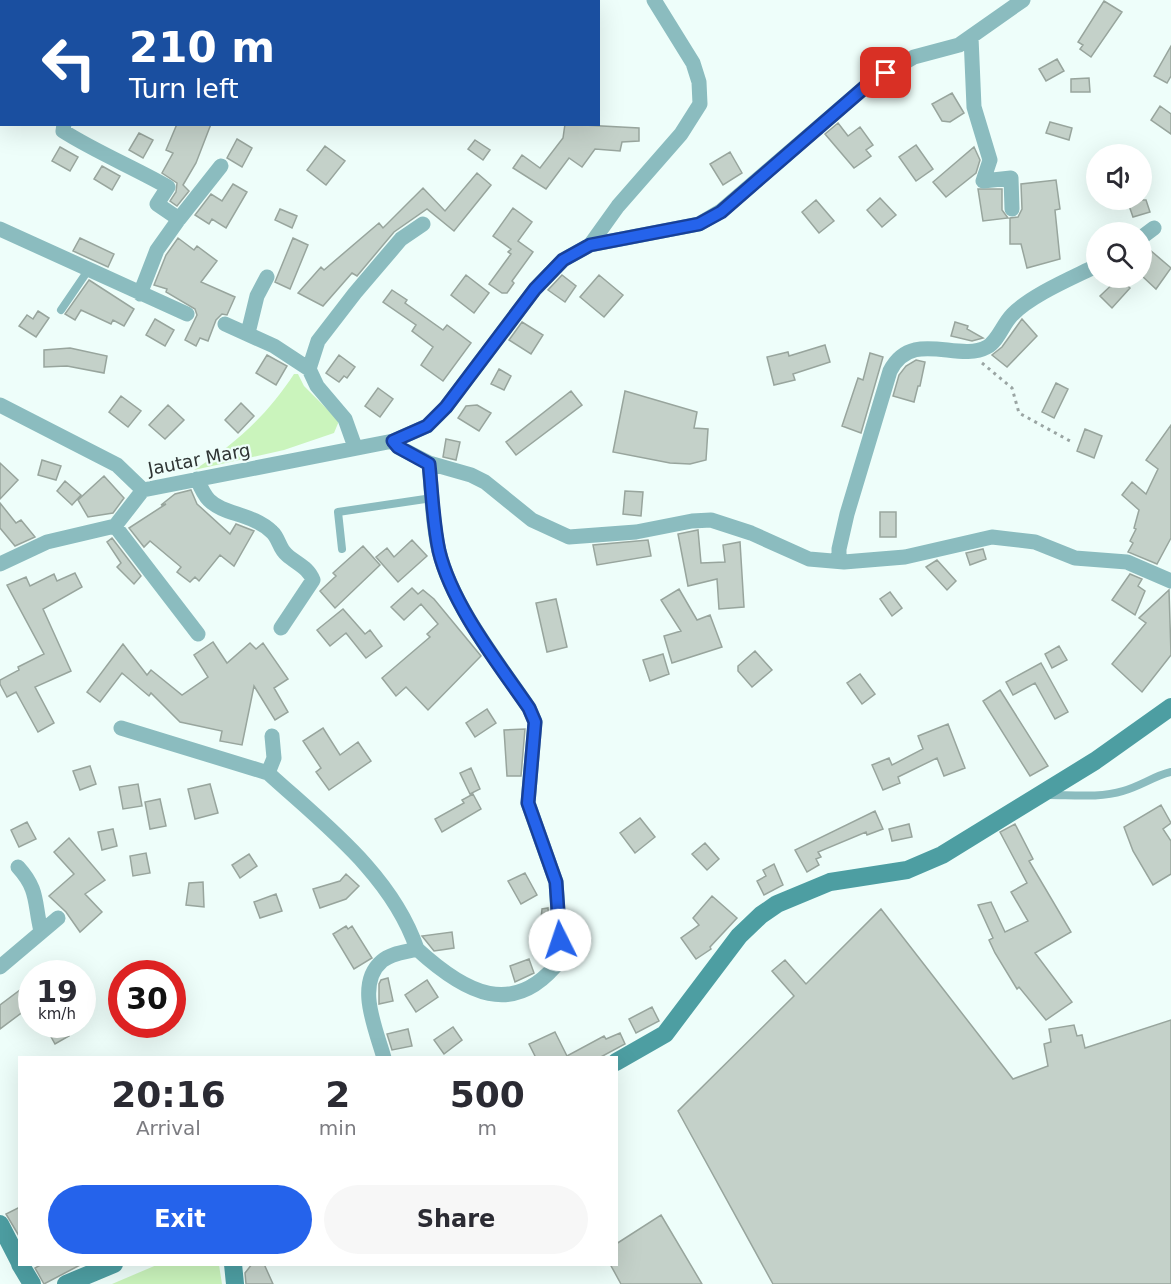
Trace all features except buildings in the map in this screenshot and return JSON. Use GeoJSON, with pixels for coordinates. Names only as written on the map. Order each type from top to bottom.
{"type":"FeatureCollection","features":[{"type":"Feature","properties":{"kind":"street"},"geometry":{"type":"LineString","coordinates":[[590,245],[618,206],[681,134],[700,104],[699,82],[693,63],[654,0]]}},
{"type":"Feature","properties":{"kind":"street"},"geometry":{"type":"LineString","coordinates":[[590,245],[699,224],[721,212],[872,81],[914,57],[959,45],[1023,0]]}},
{"type":"Feature","properties":{"kind":"street"},"geometry":{"type":"LineString","coordinates":[[971,37],[974,107],[990,160],[983,181],[1011,178],[1012,209]]}},
{"type":"Feature","properties":{"kind":"street"},"geometry":{"type":"LineString","coordinates":[[64,126],[63,131],[79,142],[135,168],[168,187],[157,204],[179,219]]}},
{"type":"Feature","properties":{"kind":"street"},"geometry":{"type":"LineString","coordinates":[[140,294],[158,250],[179,219],[222,166]]}},
{"type":"Feature","properties":{"kind":"street"},"geometry":{"type":"LineString","coordinates":[[309,369],[318,341],[343,309],[401,239],[423,224]]}},
{"type":"Feature","properties":{"kind":"street"},"geometry":{"type":"LineString","coordinates":[[0,228],[187,314]]}},
{"type":"Feature","properties":{"kind":"street","name":"Jautar Marg"},"geometry":{"type":"LineString","coordinates":[[115,526],[143,489],[393,441],[427,426],[446,407],[535,289],[563,260],[590,245]]}},
{"type":"Feature","properties":{"kind":"street"},"geometry":{"type":"LineString","coordinates":[[839,561],[839,549],[847,514],[890,371],[896,360],[908,352],[925,349],[979,350],[987,347],[1012,315],[1031,301],[1086,271]]}},
{"type":"Feature","properties":{"kind":"street"},"geometry":{"type":"LineString","coordinates":[[249,333],[256,296],[267,277]]}},
{"type":"Feature","properties":{"kind":"street"},"geometry":{"type":"LineString","coordinates":[[225,324],[249,333],[309,369],[317,386],[345,419],[356,447]]}},
{"type":"Feature","properties":{"kind":"street"},"geometry":{"type":"LineString","coordinates":[[0,405],[117,465],[143,489]]}},
{"type":"Feature","properties":{"kind":"street"},"geometry":{"type":"LineString","coordinates":[[393,441],[398,447],[429,464],[478,479],[532,520],[569,537],[636,532],[692,521],[711,520],[751,533],[809,560],[839,561],[905,557],[992,537],[1035,542],[1075,558],[1127,562],[1171,581]]}},
{"type":"Feature","properties":{"kind":"street"},"geometry":{"type":"LineString","coordinates":[[121,728],[268,773],[382,882],[410,927],[417,949],[439,969],[484,994],[502,996],[520,992],[547,977],[561,959],[556,882],[528,803],[535,722],[529,708],[470,618],[449,579],[439,553],[429,464]]}},
{"type":"Feature","properties":{"kind":"street"},"geometry":{"type":"LineString","coordinates":[[197,479],[208,499],[219,507],[249,516],[265,526],[277,538],[282,551],[311,573],[313,580],[281,628]]}},
{"type":"Feature","properties":{"kind":"street"},"geometry":{"type":"LineString","coordinates":[[0,564],[47,542],[115,526],[198,634]]}},
{"type":"Feature","properties":{"kind":"street"},"geometry":{"type":"LineString","coordinates":[[618,1061],[665,1034],[739,936],[761,915],[777,904],[830,882],[891,873],[925,863],[1041,795],[1171,707]]}},
{"type":"Feature","properties":{"kind":"street"},"geometry":{"type":"LineString","coordinates":[[268,773],[274,758],[272,736]]}},
{"type":"Feature","properties":{"kind":"street"},"geometry":{"type":"LineString","coordinates":[[18,867],[31,881],[37,899],[36,912],[40,931]]}},
{"type":"Feature","properties":{"kind":"street"},"geometry":{"type":"LineString","coordinates":[[0,967],[57,918]]}},
{"type":"Feature","properties":{"kind":"street"},"geometry":{"type":"LineString","coordinates":[[383,1056],[370,1008],[370,978],[381,962],[389,956],[417,949]]}},
{"type":"Feature","properties":{"kind":"street"},"geometry":{"type":"LineString","coordinates":[[0,1224],[18,1260]]}},
{"type":"Feature","properties":{"kind":"street"},"geometry":{"type":"LineString","coordinates":[[21,1266],[32,1284]]}},
{"type":"Feature","properties":{"kind":"street"},"geometry":{"type":"LineString","coordinates":[[66,1284],[109,1266]]}},
{"type":"Feature","properties":{"kind":"street"},"geometry":{"type":"LineString","coordinates":[[233,1266],[235,1284]]}},
{"type":"Feature","properties":{"kind":"lane"},"geometry":{"type":"LineString","coordinates":[[61,310],[89,269]]}},
{"type":"Feature","properties":{"kind":"lane"},"geometry":{"type":"LineString","coordinates":[[342,549],[338,512],[432,498]]}},
{"type":"Feature","properties":{"kind":"lane"},"geometry":{"type":"LineString","coordinates":[[1041,795],[1102,795],[1141,785],[1156,775],[1171,772]]}},
{"type":"Feature","properties":{"kind":"path"},"geometry":{"type":"LineString","coordinates":[[979,350],[978,357],[985,368],[1015,393],[1015,405],[1019,413],[1070,441]]}},
{"type":"Feature","properties":{"kind":"green space"},"geometry":{"type":"Polygon","coordinates":[[[294,374],[298,374],[304,386],[339,421],[334,433],[284,450],[194,470],[224,450],[250,428],[273,403],[294,374]]]}},
{"type":"Feature","properties":{"kind":"green space"},"geometry":{"type":"Polygon","coordinates":[[[154,1266],[219,1266],[222,1284],[112,1284],[154,1266]]]}},
{"type":"Feature","properties":{"kind":"route"},"geometry":{"type":"LineString","coordinates":[[560,940],[556,882],[528,803],[535,722],[529,708],[470,618],[449,579],[439,553],[429,464],[413,453],[398,447],[393,441],[427,426],[446,407],[535,289],[563,260],[590,245],[699,224],[721,212],[872,81],[886,73]]}}]}
